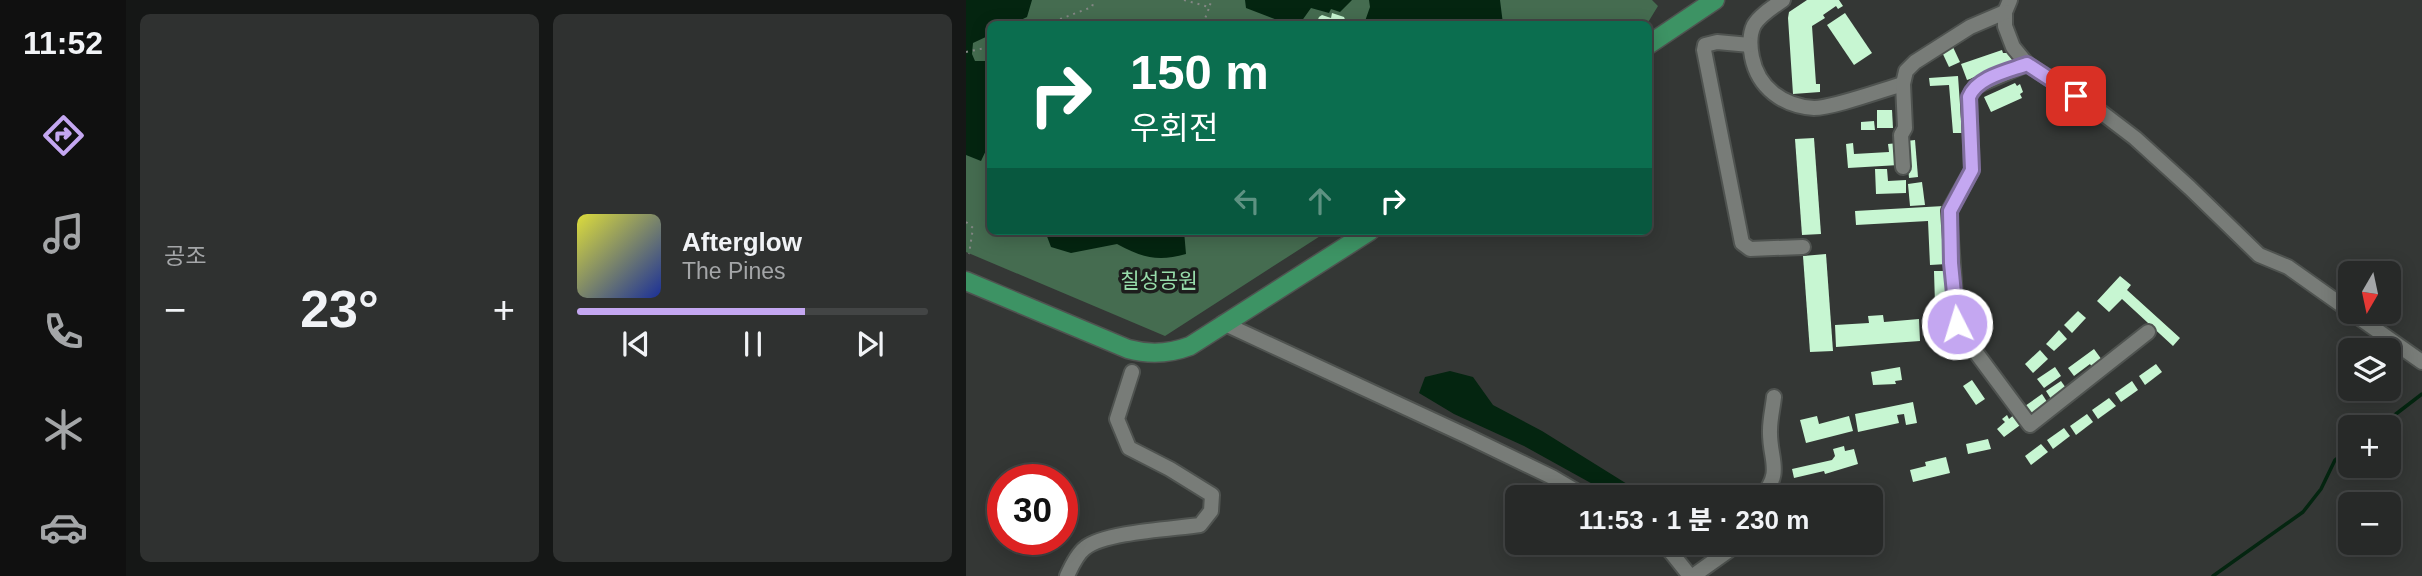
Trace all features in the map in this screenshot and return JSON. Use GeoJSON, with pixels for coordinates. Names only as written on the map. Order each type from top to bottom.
{"type":"FeatureCollection","features":[{"type":"Feature","properties":{"kind":"main road"},"geometry":{"type":"LineString","coordinates":[[1652,42],[1716,0]]}},
{"type":"Feature","properties":{"kind":"main road"},"geometry":{"type":"LineString","coordinates":[[966,281],[1140,352],[1175,352],[1364,235]]}},
{"type":"Feature","properties":{"kind":"street"},"geometry":{"type":"LineString","coordinates":[[1783,0],[1758,20],[1753,28],[1750,45],[1756,75],[1762,85],[1779,98],[1802,107],[1817,108],[1903,84]]}},
{"type":"Feature","properties":{"kind":"street"},"geometry":{"type":"LineString","coordinates":[[2007,6],[2005,26],[2014,47],[2027,64],[2097,109],[2134,138],[2259,255],[2288,267],[2338,302]]}},
{"type":"Feature","properties":{"kind":"street"},"geometry":{"type":"LineString","coordinates":[[1903,167],[1901,135],[1905,128],[1903,84],[1906,71],[1915,62],[2007,6]]}},
{"type":"Feature","properties":{"kind":"street"},"geometry":{"type":"LineString","coordinates":[[1750,45],[1717,41],[1705,46],[1704,50],[1742,243],[1750,249],[1803,247]]}},
{"type":"Feature","properties":{"kind":"street"},"geometry":{"type":"LineString","coordinates":[[2027,64],[1990,78],[1972,90],[1969,97],[1972,170],[1950,211],[1951,263],[1960,331],[2030,425],[2148,332]]}},
{"type":"Feature","properties":{"kind":"street"},"geometry":{"type":"LineString","coordinates":[[1223,323],[1467,436],[1566,485]]}},
{"type":"Feature","properties":{"kind":"street"},"geometry":{"type":"LineString","coordinates":[[2369,324],[2422,362]]}},
{"type":"Feature","properties":{"kind":"street"},"geometry":{"type":"LineString","coordinates":[[1067,576],[1084,548],[1094,543],[1115,536],[1200,525],[1211,511],[1212,495],[1129,448],[1117,419],[1132,372]]}},
{"type":"Feature","properties":{"kind":"street"},"geometry":{"type":"LineString","coordinates":[[1770,485],[1774,476],[1769,431],[1774,397]]}},
{"type":"Feature","properties":{"kind":"street"},"geometry":{"type":"LineString","coordinates":[[1674,555],[1692,576],[1722,555]]}},
{"type":"Feature","properties":{"kind":"path"},"geometry":{"type":"LineString","coordinates":[[1056,21],[1092,7],[1094,0]]}},
{"type":"Feature","properties":{"kind":"path"},"geometry":{"type":"LineString","coordinates":[[1184,0],[1209,7]]}},
{"type":"Feature","properties":{"kind":"path"},"geometry":{"type":"LineString","coordinates":[[1204,21],[1212,0]]}},
{"type":"Feature","properties":{"kind":"path"},"geometry":{"type":"LineString","coordinates":[[966,52],[987,48]]}},
{"type":"Feature","properties":{"kind":"path"},"geometry":{"type":"LineString","coordinates":[[966,222],[973,228],[969,254]]}},
{"type":"Feature","properties":{"kind":"green space","name":"칠성공원"},"geometry":{"type":"Polygon","coordinates":[[[966,0],[1652,0],[1658,6],[1649,21],[987,21],[987,235],[1322,235],[1165,336],[966,252],[966,0]]]}},
{"type":"Feature","properties":{"kind":"shaded area"},"geometry":{"type":"Polygon","coordinates":[[[966,0],[1032,0],[1027,17],[1018,21],[987,21],[987,36],[973,43],[972,54],[975,61],[987,61],[987,148],[981,161],[966,155],[966,0]]]}},
{"type":"Feature","properties":{"kind":"shaded area"},"geometry":{"type":"Polygon","coordinates":[[[1245,0],[1352,0],[1340,12],[1331,9],[1329,13],[1311,8],[1302,21],[1280,21],[1246,8],[1245,0]]]}},
{"type":"Feature","properties":{"kind":"shaded area"},"geometry":{"type":"Polygon","coordinates":[[[1369,0],[1500,0],[1503,21],[1365,21],[1370,7],[1369,0]]]}},
{"type":"Feature","properties":{"kind":"shaded area"},"geometry":{"type":"Polygon","coordinates":[[[1046,235],[1184,235],[1186,254],[1167,258],[1151,257],[1117,244],[1071,253],[1051,247],[1046,235]]]}},
{"type":"Feature","properties":{"kind":"shaded area"},"geometry":{"type":"Polygon","coordinates":[[[1450,371],[1473,377],[1493,405],[1542,431],[1629,485],[1594,485],[1524,446],[1454,414],[1419,393],[1425,377],[1450,371]]]}},
{"type":"Feature","properties":{"kind":"building"},"geometry":{"type":"Polygon","coordinates":[[[1807,0],[1839,0],[1843,6],[1838,9],[1836,6],[1823,15],[1825,18],[1812,26],[1816,84],[1820,84],[1820,92],[1793,94],[1788,18],[1789,12],[1807,0]]]}},
{"type":"Feature","properties":{"kind":"building"},"geometry":{"type":"Polygon","coordinates":[[[1332,13],[1344,17],[1346,21],[1317,21],[1322,15],[1331,18],[1332,13]]]}},
{"type":"Feature","properties":{"kind":"building"},"geometry":{"type":"Polygon","coordinates":[[[1845,13],[1872,53],[1854,65],[1827,25],[1845,13]]]}},
{"type":"Feature","properties":{"kind":"building"},"geometry":{"type":"Polygon","coordinates":[[[1952,45],[1960,62],[1949,67],[1941,50],[1952,45]]]}},
{"type":"Feature","properties":{"kind":"building"},"geometry":{"type":"Polygon","coordinates":[[[2002,50],[2003,53],[2010,53],[2014,64],[1967,80],[1961,64],[2002,50]]]}},
{"type":"Feature","properties":{"kind":"building"},"geometry":{"type":"Polygon","coordinates":[[[1958,76],[1962,133],[1953,133],[1949,85],[1930,86],[1929,78],[1958,76]]]}},
{"type":"Feature","properties":{"kind":"building"},"geometry":{"type":"Polygon","coordinates":[[[2015,83],[2017,86],[2020,84],[2022,98],[1991,112],[1984,97],[2015,83]]]}},
{"type":"Feature","properties":{"kind":"building"},"geometry":{"type":"Polygon","coordinates":[[[1877,110],[1892,110],[1893,128],[1877,128],[1877,110]]]}},
{"type":"Feature","properties":{"kind":"building"},"geometry":{"type":"Polygon","coordinates":[[[1874,121],[1875,130],[1861,130],[1861,122],[1874,121]]]}},
{"type":"Feature","properties":{"kind":"building"},"geometry":{"type":"Polygon","coordinates":[[[1814,138],[1821,234],[1802,235],[1795,139],[1814,138]]]}},
{"type":"Feature","properties":{"kind":"building"},"geometry":{"type":"Polygon","coordinates":[[[1915,140],[1918,177],[1909,178],[1906,141],[1915,140]]]}},
{"type":"Feature","properties":{"kind":"building"},"geometry":{"type":"Polygon","coordinates":[[[1853,143],[1854,154],[1889,152],[1888,144],[1898,143],[1899,165],[1848,168],[1846,144],[1853,143]]]}},
{"type":"Feature","properties":{"kind":"building"},"geometry":{"type":"Polygon","coordinates":[[[1875,169],[1887,169],[1888,181],[1906,180],[1906,193],[1876,194],[1875,169]]]}},
{"type":"Feature","properties":{"kind":"building"},"geometry":{"type":"Polygon","coordinates":[[[1922,182],[1925,205],[1910,206],[1908,184],[1922,182]]]}},
{"type":"Feature","properties":{"kind":"building"},"geometry":{"type":"Polygon","coordinates":[[[1944,206],[1947,264],[1930,265],[1928,221],[1856,225],[1855,211],[1944,206]]]}},
{"type":"Feature","properties":{"kind":"building"},"geometry":{"type":"Polygon","coordinates":[[[1826,254],[1833,351],[1810,352],[1803,256],[1826,254]]]}},
{"type":"Feature","properties":{"kind":"building"},"geometry":{"type":"Polygon","coordinates":[[[1934,271],[1945,271],[1947,303],[1935,304],[1934,271]]]}},
{"type":"Feature","properties":{"kind":"building"},"geometry":{"type":"Polygon","coordinates":[[[2120,276],[2131,285],[2127,290],[2180,338],[2173,346],[2122,299],[2109,312],[2097,301],[2120,276]]]}},
{"type":"Feature","properties":{"kind":"building"},"geometry":{"type":"Polygon","coordinates":[[[1930,305],[1947,305],[1949,346],[1932,347],[1930,305]]]}},
{"type":"Feature","properties":{"kind":"building"},"geometry":{"type":"Polygon","coordinates":[[[2078,311],[2086,318],[2072,333],[2064,325],[2078,311]]]}},
{"type":"Feature","properties":{"kind":"building"},"geometry":{"type":"Polygon","coordinates":[[[1883,315],[1884,322],[1919,319],[1920,341],[1836,347],[1835,325],[1869,323],[1868,316],[1883,315]]]}},
{"type":"Feature","properties":{"kind":"building"},"geometry":{"type":"Polygon","coordinates":[[[2059,330],[2067,339],[2054,351],[2046,344],[2059,330]]]}},
{"type":"Feature","properties":{"kind":"building"},"geometry":{"type":"Polygon","coordinates":[[[2094,349],[2102,360],[2092,367],[2090,364],[2074,376],[2068,368],[2094,349]]]}},
{"type":"Feature","properties":{"kind":"building"},"geometry":{"type":"Polygon","coordinates":[[[2040,350],[2048,359],[2033,373],[2025,364],[2040,350]]]}},
{"type":"Feature","properties":{"kind":"building"},"geometry":{"type":"Polygon","coordinates":[[[2156,364],[2162,372],[2145,385],[2139,376],[2156,364]]]}},
{"type":"Feature","properties":{"kind":"building"},"geometry":{"type":"Polygon","coordinates":[[[1900,367],[1902,380],[1895,381],[1896,384],[1873,385],[1871,372],[1900,367]]]}},
{"type":"Feature","properties":{"kind":"building"},"geometry":{"type":"Polygon","coordinates":[[[2055,367],[2061,376],[2044,388],[2037,379],[2055,367]]]}},
{"type":"Feature","properties":{"kind":"building"},"geometry":{"type":"Polygon","coordinates":[[[1972,380],[1985,399],[1976,405],[1963,386],[1972,380]]]}},
{"type":"Feature","properties":{"kind":"building"},"geometry":{"type":"Polygon","coordinates":[[[2061,381],[2068,391],[2053,402],[2046,391],[2061,381]]]}},
{"type":"Feature","properties":{"kind":"building"},"geometry":{"type":"Polygon","coordinates":[[[2132,381],[2138,390],[2121,402],[2115,393],[2132,381]]]}},
{"type":"Feature","properties":{"kind":"building"},"geometry":{"type":"Polygon","coordinates":[[[2042,394],[2049,405],[2032,417],[2025,406],[2042,394]]]}},
{"type":"Feature","properties":{"kind":"building"},"geometry":{"type":"Polygon","coordinates":[[[2109,398],[2116,406],[2098,419],[2092,410],[2109,398]]]}},
{"type":"Feature","properties":{"kind":"building"},"geometry":{"type":"Polygon","coordinates":[[[1913,402],[1917,423],[1906,425],[1904,414],[1897,415],[1899,423],[1858,432],[1855,414],[1913,402]]]}},
{"type":"Feature","properties":{"kind":"building"},"geometry":{"type":"Polygon","coordinates":[[[2015,414],[2023,423],[2004,437],[1997,429],[2005,422],[2002,419],[2007,415],[2009,419],[2015,414]]]}},
{"type":"Feature","properties":{"kind":"building"},"geometry":{"type":"Polygon","coordinates":[[[2087,414],[2093,422],[2076,435],[2070,426],[2087,414]]]}},
{"type":"Feature","properties":{"kind":"building"},"geometry":{"type":"Polygon","coordinates":[[[1817,416],[1819,424],[1849,416],[1853,431],[1806,443],[1800,420],[1817,416]]]}},
{"type":"Feature","properties":{"kind":"building"},"geometry":{"type":"Polygon","coordinates":[[[2064,428],[2070,436],[2053,449],[2047,440],[2064,428]]]}},
{"type":"Feature","properties":{"kind":"building"},"geometry":{"type":"Polygon","coordinates":[[[1988,439],[1991,449],[1968,454],[1966,444],[1988,439]]]}},
{"type":"Feature","properties":{"kind":"building"},"geometry":{"type":"Polygon","coordinates":[[[2041,444],[2048,452],[2031,465],[2025,456],[2041,444]]]}},
{"type":"Feature","properties":{"kind":"building"},"geometry":{"type":"Polygon","coordinates":[[[1844,446],[1845,451],[1854,449],[1858,464],[1825,474],[1824,471],[1794,478],[1792,469],[1832,460],[1835,456],[1833,449],[1844,446]]]}},
{"type":"Feature","properties":{"kind":"building"},"geometry":{"type":"Polygon","coordinates":[[[1946,457],[1950,473],[1913,482],[1910,470],[1926,466],[1925,462],[1946,457]]]}},
{"type":"Feature","properties":{"kind":"waterway"},"geometry":{"type":"LineString","coordinates":[[2395,415],[2422,394]]}},
{"type":"Feature","properties":{"kind":"waterway"},"geometry":{"type":"LineString","coordinates":[[2213,576],[2303,512],[2321,489],[2338,458]]}},
{"type":"Feature","properties":{"kind":"route"},"geometry":{"type":"LineString","coordinates":[[1957,324],[1951,263],[1950,211],[1972,170],[1969,97],[1972,90],[1990,78],[2027,64],[2076,96]]}}]}
